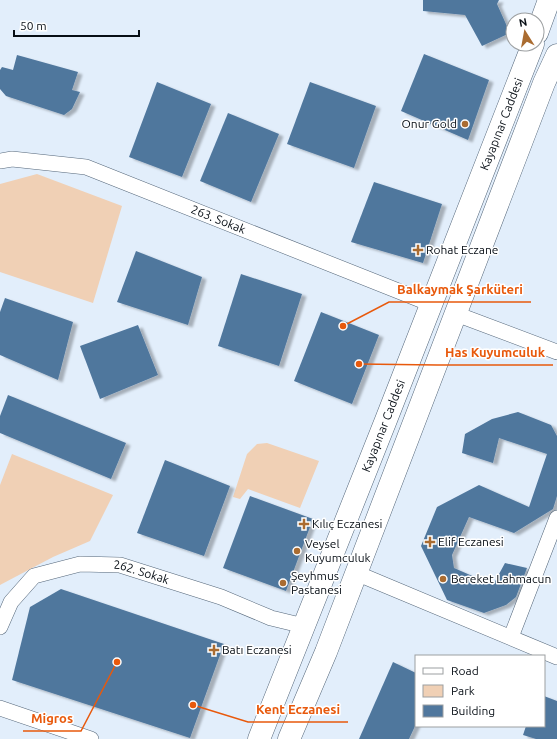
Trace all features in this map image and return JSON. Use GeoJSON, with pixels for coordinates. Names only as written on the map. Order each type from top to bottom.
{"type":"FeatureCollection","features":[{"type":"Feature","properties":{"kind":"main road"},"geometry":{"type":"LineString","coordinates":[[545,12],[549,0]]}},
{"type":"Feature","properties":{"kind":"main road","name":"Kayapınar Caddesi"},"geometry":{"type":"LineString","coordinates":[[259,739],[530,52]]}},
{"type":"Feature","properties":{"kind":"main road","name":"Kayapınar Caddesi"},"geometry":{"type":"LineString","coordinates":[[289,739],[326,652],[544,83],[557,55]]}},
{"type":"Feature","properties":{"kind":"street","name":"263. Sokak"},"geometry":{"type":"LineString","coordinates":[[0,161],[12,159],[55,162],[86,167],[431,304]]}},
{"type":"Feature","properties":{"kind":"street"},"geometry":{"type":"LineString","coordinates":[[456,314],[557,352]]}},
{"type":"Feature","properties":{"kind":"street"},"geometry":{"type":"LineString","coordinates":[[511,637],[557,518]]}},
{"type":"Feature","properties":{"kind":"street","name":"262. Sokak"},"geometry":{"type":"LineString","coordinates":[[0,627],[11,602],[34,576],[80,564],[120,565],[221,597],[271,618],[304,626]]}},
{"type":"Feature","properties":{"kind":"street"},"geometry":{"type":"LineString","coordinates":[[356,573],[557,657]]}},
{"type":"Feature","properties":{"kind":"street"},"geometry":{"type":"LineString","coordinates":[[0,708],[91,739]]}},
{"type":"Feature","properties":{"kind":"green space"},"geometry":{"type":"Polygon","coordinates":[[[37,174],[122,206],[93,303],[0,272],[0,184],[37,174]]]}},
{"type":"Feature","properties":{"kind":"green space"},"geometry":{"type":"Polygon","coordinates":[[[267,443],[319,461],[300,508],[248,489],[240,499],[233,497],[247,454],[257,444],[267,443]]]}},
{"type":"Feature","properties":{"kind":"green space"},"geometry":{"type":"Polygon","coordinates":[[[12,454],[113,495],[90,541],[53,557],[0,585],[0,485],[12,454]]]}},
{"type":"Feature","properties":{"kind":"building"},"geometry":{"type":"Polygon","coordinates":[[[423,0],[499,0],[497,4],[505,22],[505,35],[482,46],[465,15],[423,11],[423,0]]]}},
{"type":"Feature","properties":{"kind":"building"},"geometry":{"type":"Polygon","coordinates":[[[424,54],[489,80],[468,140],[401,111],[424,54]]]}},
{"type":"Feature","properties":{"kind":"building"},"geometry":{"type":"Polygon","coordinates":[[[17,55],[78,72],[72,90],[80,92],[72,109],[64,115],[6,96],[0,89],[0,70],[2,67],[13,70],[17,55]]]}},
{"type":"Feature","properties":{"kind":"building"},"geometry":{"type":"Polygon","coordinates":[[[157,82],[211,104],[182,177],[129,157],[157,82]]]}},
{"type":"Feature","properties":{"kind":"building"},"geometry":{"type":"Polygon","coordinates":[[[310,82],[376,106],[354,168],[287,144],[310,82]]]}},
{"type":"Feature","properties":{"kind":"building"},"geometry":{"type":"Polygon","coordinates":[[[228,113],[279,134],[251,202],[200,181],[228,113]]]}},
{"type":"Feature","properties":{"kind":"building"},"geometry":{"type":"Polygon","coordinates":[[[374,182],[442,204],[423,263],[351,242],[374,182]]]}},
{"type":"Feature","properties":{"kind":"building"},"geometry":{"type":"Polygon","coordinates":[[[136,251],[202,277],[188,325],[117,302],[136,251]]]}},
{"type":"Feature","properties":{"kind":"building"},"geometry":{"type":"Polygon","coordinates":[[[241,274],[302,294],[279,366],[218,346],[241,274]]]}},
{"type":"Feature","properties":{"kind":"building"},"geometry":{"type":"Polygon","coordinates":[[[5,298],[73,322],[58,380],[0,355],[0,312],[5,298]]]}},
{"type":"Feature","properties":{"kind":"building"},"geometry":{"type":"Polygon","coordinates":[[[321,312],[379,335],[352,404],[294,381],[321,312]]]}},
{"type":"Feature","properties":{"kind":"building"},"geometry":{"type":"Polygon","coordinates":[[[138,325],[158,375],[100,399],[80,346],[138,325]]]}},
{"type":"Feature","properties":{"kind":"building"},"geometry":{"type":"Polygon","coordinates":[[[8,395],[126,443],[111,479],[0,433],[0,416],[8,395]]]}},
{"type":"Feature","properties":{"kind":"building"},"geometry":{"type":"Polygon","coordinates":[[[518,412],[551,425],[557,436],[557,496],[553,509],[514,533],[469,517],[452,555],[454,568],[493,585],[505,563],[527,568],[516,597],[506,605],[484,613],[447,600],[421,546],[437,507],[479,485],[529,507],[547,454],[499,438],[493,463],[462,453],[465,434],[492,419],[518,412]]]}},
{"type":"Feature","properties":{"kind":"building"},"geometry":{"type":"Polygon","coordinates":[[[165,460],[230,486],[204,556],[137,533],[165,460]]]}},
{"type":"Feature","properties":{"kind":"building"},"geometry":{"type":"Polygon","coordinates":[[[250,496],[313,519],[286,591],[223,568],[250,496]]]}},
{"type":"Feature","properties":{"kind":"building"},"geometry":{"type":"Polygon","coordinates":[[[61,589],[224,644],[190,738],[12,680],[30,607],[61,589]]]}},
{"type":"Feature","properties":{"kind":"building"},"geometry":{"type":"Polygon","coordinates":[[[393,662],[415,673],[415,726],[409,739],[359,739],[393,662]]]}},
{"type":"Feature","properties":{"kind":"building"},"geometry":{"type":"Polygon","coordinates":[[[545,696],[557,701],[557,739],[536,739],[523,735],[526,727],[545,727],[545,696]]]}},
{"type":"Feature","properties":{"kind":"place","name":"Onur Gold"},"geometry":{"type":"Point","coordinates":[465,124]}},
{"type":"Feature","properties":{"kind":"place","name":"Rohat Eczane"},"geometry":{"type":"Point","coordinates":[418,250]}},
{"type":"Feature","properties":{"kind":"place","name":"Balkaymak Şarküteri"},"geometry":{"type":"Point","coordinates":[343,326]}},
{"type":"Feature","properties":{"kind":"place","name":"Has Kuyumculuk"},"geometry":{"type":"Point","coordinates":[359,364]}},
{"type":"Feature","properties":{"kind":"place","name":"Kılıç Eczanesi"},"geometry":{"type":"Point","coordinates":[304,524]}},
{"type":"Feature","properties":{"kind":"place","name":"Elif Eczanesi"},"geometry":{"type":"Point","coordinates":[430,542]}},
{"type":"Feature","properties":{"kind":"place","name":"Veysel Kuyumculuk"},"geometry":{"type":"Point","coordinates":[297,551]}},
{"type":"Feature","properties":{"kind":"place","name":"Bereket Lahmacun"},"geometry":{"type":"Point","coordinates":[443,579]}},
{"type":"Feature","properties":{"kind":"place","name":"Şeyhmus Pastanesi"},"geometry":{"type":"Point","coordinates":[283,583]}},
{"type":"Feature","properties":{"kind":"place","name":"Batı Eczanesi"},"geometry":{"type":"Point","coordinates":[214,650]}},
{"type":"Feature","properties":{"kind":"place","name":"Migros"},"geometry":{"type":"Point","coordinates":[117,662]}},
{"type":"Feature","properties":{"kind":"place","name":"Kent Eczanesi"},"geometry":{"type":"Point","coordinates":[193,705]}}]}
